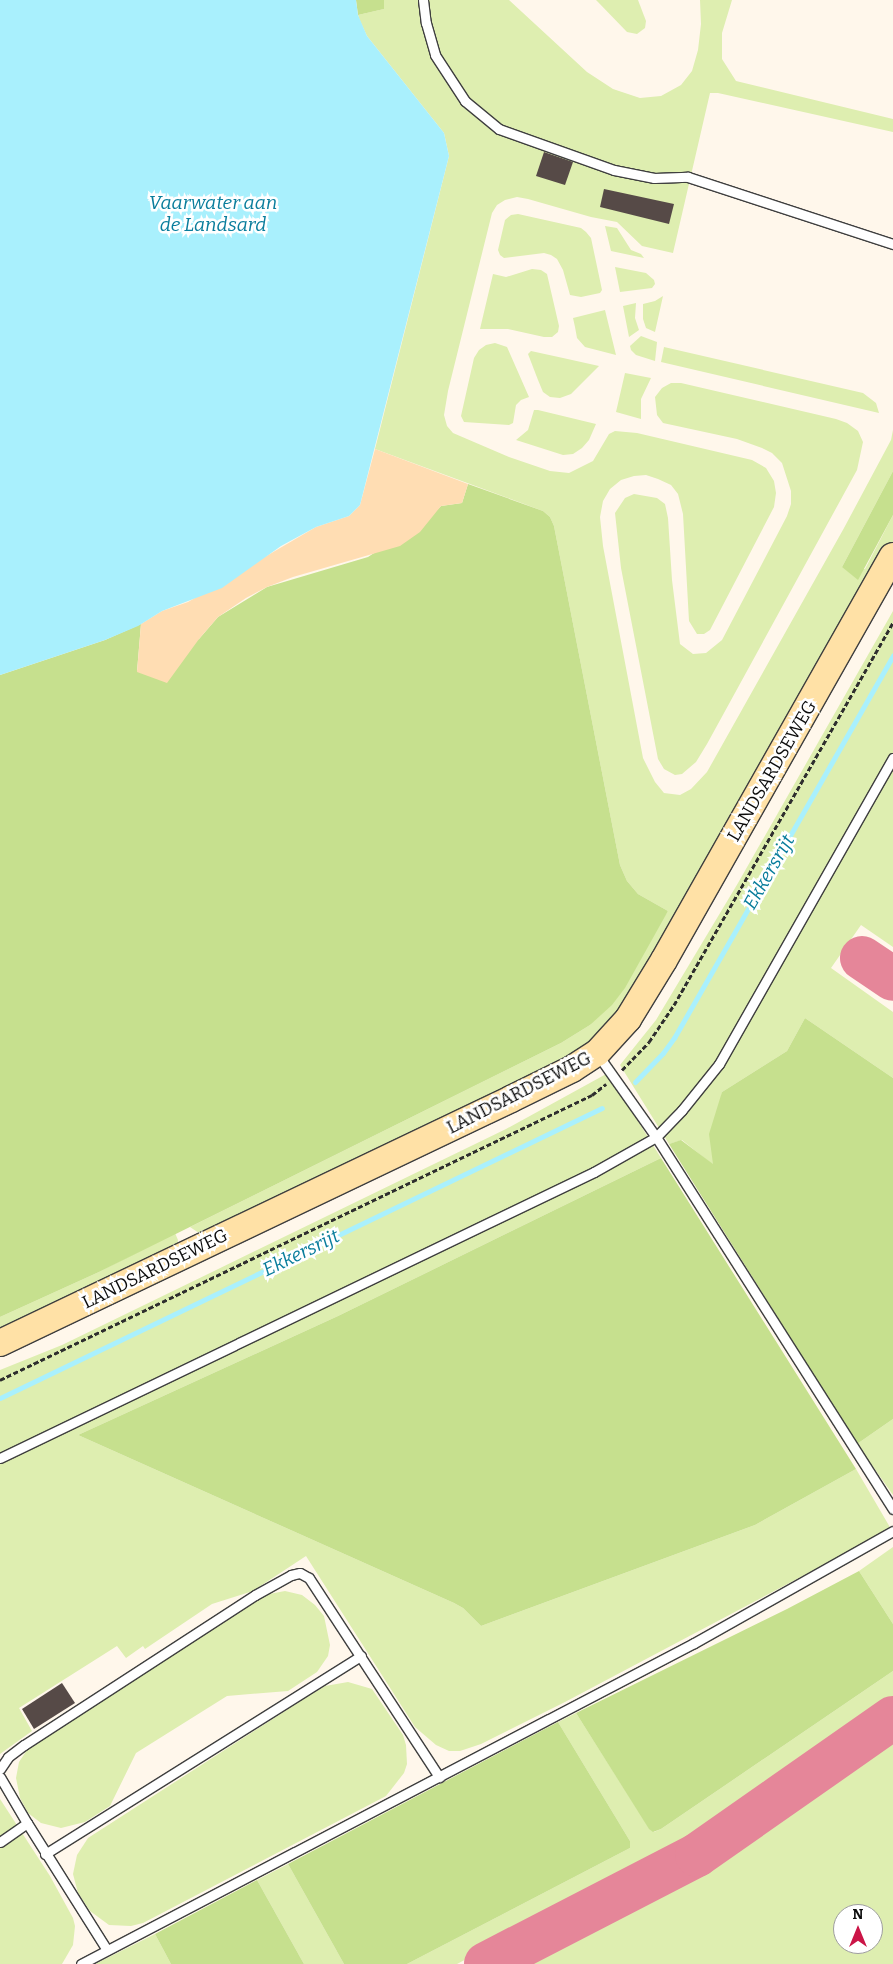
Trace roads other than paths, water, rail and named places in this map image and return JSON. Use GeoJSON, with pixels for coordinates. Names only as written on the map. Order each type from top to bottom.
{"type":"FeatureCollection","features":[{"type":"Feature","properties":{"kind":"street","name":"LANDSARDSEWEG"},"geometry":{"type":"LineString","coordinates":[[0,1343],[511,1099],[572,1069],[597,1053],[628,1019],[664,960],[893,556]]}},
{"type":"Feature","properties":{"kind":"lane"},"geometry":{"type":"LineString","coordinates":[[423,0],[426,23],[435,55],[464,101],[499,129],[614,170],[654,178],[688,177],[893,244]]}},
{"type":"Feature","properties":{"kind":"lane"},"geometry":{"type":"LineString","coordinates":[[0,1458],[594,1172],[656,1137],[682,1110],[719,1064],[893,758]]}},
{"type":"Feature","properties":{"kind":"lane"},"geometry":{"type":"LineString","coordinates":[[597,1053],[656,1137],[893,1509]]}},
{"type":"Feature","properties":{"kind":"lane"},"geometry":{"type":"LineString","coordinates":[[81,1964],[694,1643],[893,1531]]}},
{"type":"Feature","properties":{"kind":"lane"},"geometry":{"type":"LineString","coordinates":[[0,1769],[8,1757],[24,1745],[247,1600],[291,1575],[300,1573],[309,1578],[439,1777]]}},
{"type":"Feature","properties":{"kind":"lane"},"geometry":{"type":"LineString","coordinates":[[46,1854],[361,1656]]}},
{"type":"Feature","properties":{"kind":"lane"},"geometry":{"type":"LineString","coordinates":[[0,1777],[27,1824],[107,1950]]}},
{"type":"Feature","properties":{"kind":"lane"},"geometry":{"type":"LineString","coordinates":[[0,1842],[27,1824]]}},
{"type":"Feature","properties":{"kind":"water","name":"Vaarwater aan de Landsard"},"geometry":{"type":"Polygon","coordinates":[[[0,0],[356,0],[358,15],[367,36],[444,133],[449,156],[360,505],[349,516],[316,527],[281,546],[222,588],[162,611],[138,626],[105,640],[0,675],[0,0]]]}},
{"type":"Feature","properties":{"kind":"waterway","name":"Ekkersrijt"},"geometry":{"type":"LineString","coordinates":[[635,1082],[663,1053],[674,1038],[893,655]]}},
{"type":"Feature","properties":{"kind":"waterway","name":"Ekkersrijt"},"geometry":{"type":"LineString","coordinates":[[0,1398],[602,1108]]}}]}
